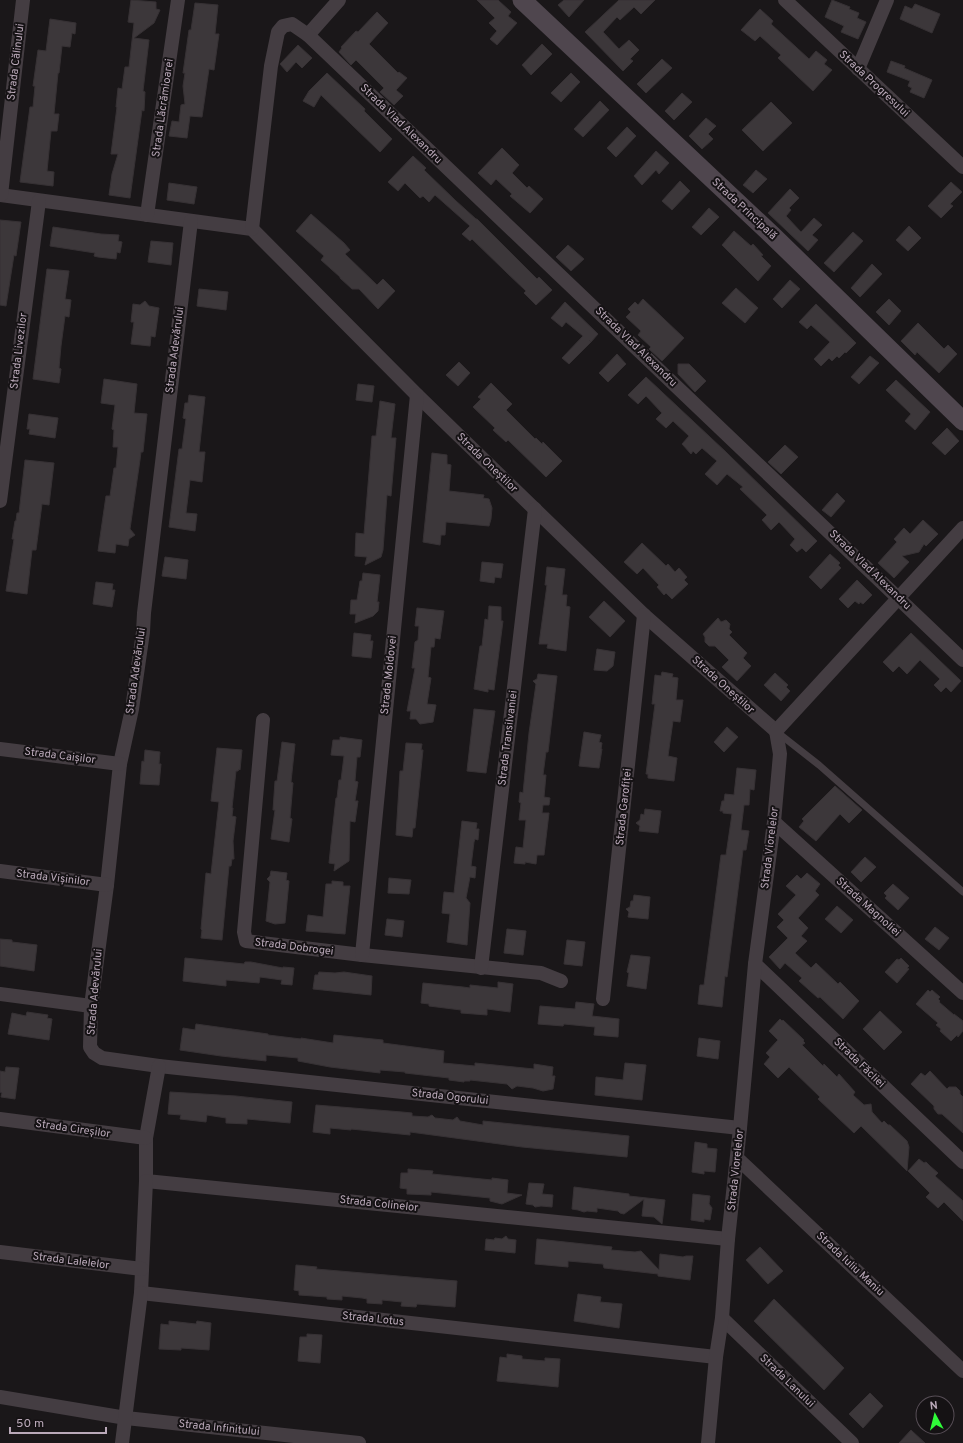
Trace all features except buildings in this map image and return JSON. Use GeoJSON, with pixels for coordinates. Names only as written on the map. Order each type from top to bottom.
{"type":"FeatureCollection","features":[{"type":"Feature","properties":{"kind":"main road","name":"Strada Principală"},"geometry":{"type":"LineString","coordinates":[[522,0],[772,235],[963,421]]}},
{"type":"Feature","properties":{"kind":"street","name":"Strada Călinului"},"geometry":{"type":"LineString","coordinates":[[0,195],[23,0]]}},
{"type":"Feature","properties":{"kind":"street","name":"Strada Lăcrămioarei"},"geometry":{"type":"LineString","coordinates":[[147,215],[178,0]]}},
{"type":"Feature","properties":{"kind":"street"},"geometry":{"type":"LineString","coordinates":[[308,35],[339,0]]}},
{"type":"Feature","properties":{"kind":"street","name":"Strada Progresului"},"geometry":{"type":"LineString","coordinates":[[785,0],[963,167]]}},
{"type":"Feature","properties":{"kind":"street"},"geometry":{"type":"LineString","coordinates":[[858,69],[887,0]]}},
{"type":"Feature","properties":{"kind":"street","name":"Strada Vlad Alexandru"},"geometry":{"type":"LineString","coordinates":[[252,228],[271,66],[278,32],[283,26],[292,24],[308,35],[963,660]]}},
{"type":"Feature","properties":{"kind":"street"},"geometry":{"type":"LineString","coordinates":[[0,195],[252,228]]}},
{"type":"Feature","properties":{"kind":"street","name":"Strada Livezilor"},"geometry":{"type":"LineString","coordinates":[[0,501],[39,201]]}},
{"type":"Feature","properties":{"kind":"street","name":"Strada Adevărului"},"geometry":{"type":"LineString","coordinates":[[159,1066],[102,1058],[94,1053],[90,1047],[91,1006],[107,885],[120,764],[132,709],[143,632],[191,221]]}},
{"type":"Feature","properties":{"kind":"street","name":"Strada Oneștilor"},"geometry":{"type":"LineString","coordinates":[[252,228],[417,395],[644,615],[776,731]]}},
{"type":"Feature","properties":{"kind":"street","name":"Strada Moldovei"},"geometry":{"type":"LineString","coordinates":[[362,955],[417,395]]}},
{"type":"Feature","properties":{"kind":"street","name":"Strada Transilvaniei"},"geometry":{"type":"LineString","coordinates":[[481,968],[535,509]]}},
{"type":"Feature","properties":{"kind":"street"},"geometry":{"type":"LineString","coordinates":[[776,731],[963,528]]}},
{"type":"Feature","properties":{"kind":"street","name":"Strada Garofiței"},"geometry":{"type":"LineString","coordinates":[[603,999],[644,615]]}},
{"type":"Feature","properties":{"kind":"street","name":"Strada Dobrogei"},"geometry":{"type":"LineString","coordinates":[[262,720],[244,932],[246,941],[481,968],[541,973],[561,982]]}},
{"type":"Feature","properties":{"kind":"street","name":"Strada Viorelelor"},"geometry":{"type":"LineString","coordinates":[[722,1318],[728,1240],[756,964],[774,822],[780,754],[776,731]]}},
{"type":"Feature","properties":{"kind":"street","name":"Strada Caișilor"},"geometry":{"type":"LineString","coordinates":[[0,749],[120,764]]}},
{"type":"Feature","properties":{"kind":"street","name":"Strada Magnoliei"},"geometry":{"type":"LineString","coordinates":[[774,822],[963,993]]}},
{"type":"Feature","properties":{"kind":"street","name":"Strada Vișinilor"},"geometry":{"type":"LineString","coordinates":[[0,871],[107,885]]}},
{"type":"Feature","properties":{"kind":"street","name":"Strada Făcliei"},"geometry":{"type":"LineString","coordinates":[[756,964],[963,1162]]}},
{"type":"Feature","properties":{"kind":"street"},"geometry":{"type":"LineString","coordinates":[[0,994],[91,1006]]}},
{"type":"Feature","properties":{"kind":"street"},"geometry":{"type":"LineString","coordinates":[[122,1443],[141,1293],[146,1181],[146,1138],[159,1066]]}},
{"type":"Feature","properties":{"kind":"street","name":"Strada Ogorului"},"geometry":{"type":"LineString","coordinates":[[159,1066],[740,1128]]}},
{"type":"Feature","properties":{"kind":"street","name":"Strada Cireșilor"},"geometry":{"type":"LineString","coordinates":[[0,1119],[146,1138]]}},
{"type":"Feature","properties":{"kind":"street","name":"Strada Iuliu Maniu"},"geometry":{"type":"LineString","coordinates":[[737,1158],[963,1371]]}},
{"type":"Feature","properties":{"kind":"street","name":"Strada Colinelor"},"geometry":{"type":"LineString","coordinates":[[146,1181],[728,1240]]}},
{"type":"Feature","properties":{"kind":"street","name":"Strada Lalelelor"},"geometry":{"type":"LineString","coordinates":[[0,1252],[142,1269]]}},
{"type":"Feature","properties":{"kind":"street","name":"Strada Lotus"},"geometry":{"type":"LineString","coordinates":[[141,1293],[716,1357]]}},
{"type":"Feature","properties":{"kind":"street"},"geometry":{"type":"LineString","coordinates":[[708,1443],[716,1357],[722,1318]]}},
{"type":"Feature","properties":{"kind":"street","name":"Strada Lanului"},"geometry":{"type":"LineString","coordinates":[[722,1318],[852,1443]]}},
{"type":"Feature","properties":{"kind":"street","name":"Strada Infinitului"},"geometry":{"type":"LineString","coordinates":[[0,1397],[126,1418],[359,1443]]}},
{"type":"Feature","properties":{"kind":"lane"},"geometry":{"type":"LineString","coordinates":[[776,731],[819,765],[963,892]]}}]}
